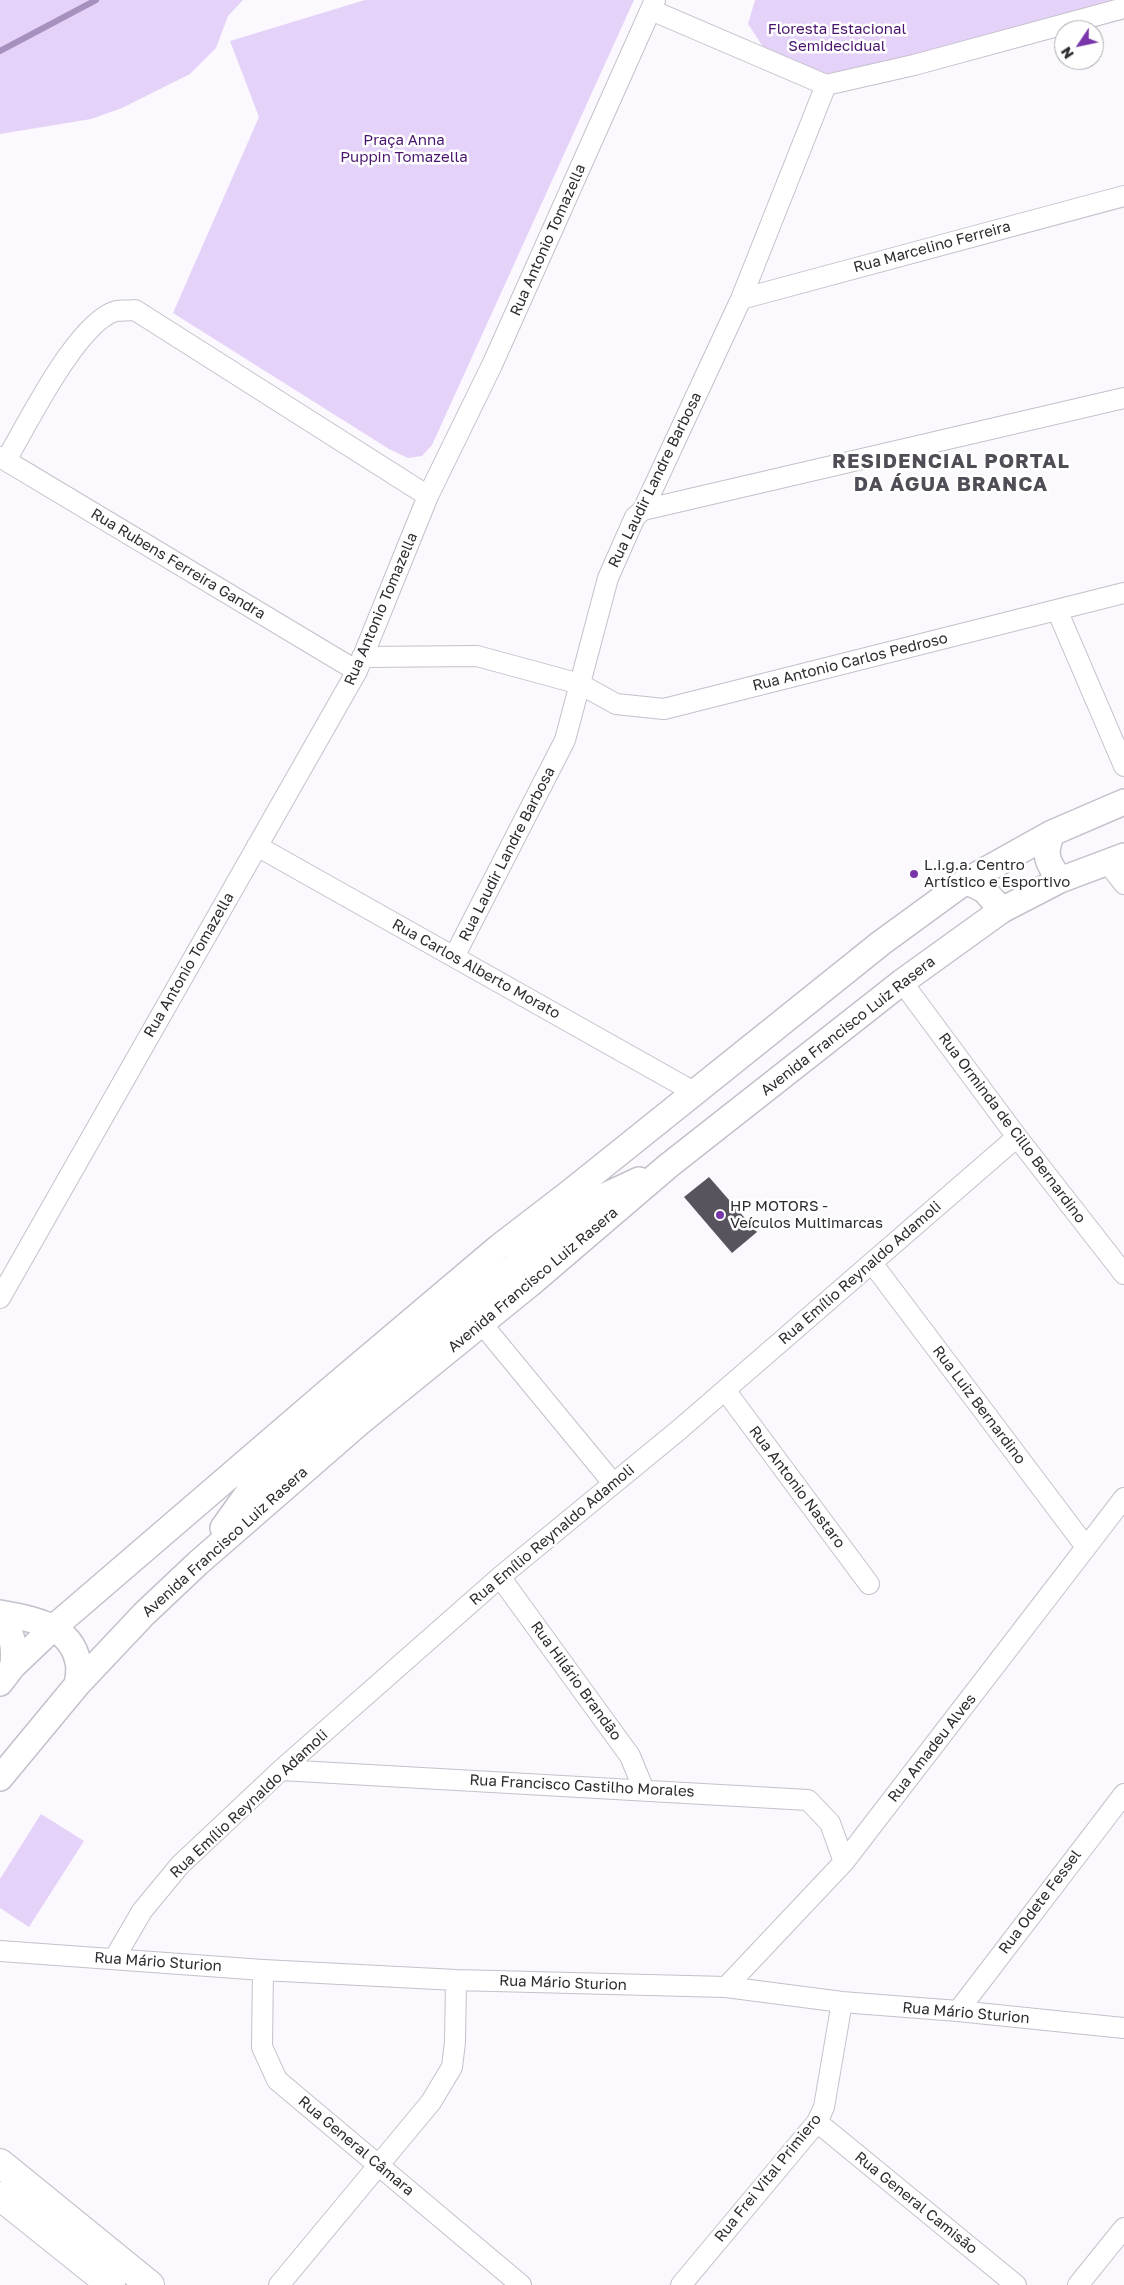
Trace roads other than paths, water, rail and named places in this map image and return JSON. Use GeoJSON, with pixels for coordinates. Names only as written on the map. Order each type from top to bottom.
{"type":"FeatureCollection","features":[{"type":"Feature","properties":{"kind":"main road"},"geometry":{"type":"LineString","coordinates":[[0,2163],[150,2285]]}},
{"type":"Feature","properties":{"kind":"main road"},"geometry":{"type":"LineString","coordinates":[[4,2202],[111,2285]]}},
{"type":"Feature","properties":{"kind":"street"},"geometry":{"type":"LineString","coordinates":[[653,5],[826,85],[914,65],[1124,8]]}},
{"type":"Feature","properties":{"kind":"street","name":"Rua Antonio Tomazella"},"geometry":{"type":"LineString","coordinates":[[0,1298],[360,664],[428,496],[492,366],[653,5]]}},
{"type":"Feature","properties":{"kind":"street","name":"Rua Laudir Landre Barbosa"},"geometry":{"type":"LineString","coordinates":[[454,957],[566,740],[608,578],[635,517],[643,510],[741,299],[826,85]]}},
{"type":"Feature","properties":{"kind":"street","name":"Rua Marcelino Ferreira"},"geometry":{"type":"LineString","coordinates":[[741,299],[1124,196]]}},
{"type":"Feature","properties":{"kind":"street"},"geometry":{"type":"LineString","coordinates":[[3,458],[67,357],[85,334],[100,319],[116,311],[135,310],[428,496]]}},
{"type":"Feature","properties":{"kind":"street"},"geometry":{"type":"LineString","coordinates":[[643,510],[1124,398]]}},
{"type":"Feature","properties":{"kind":"street","name":"Rua Rubens Ferreira Gandra"},"geometry":{"type":"LineString","coordinates":[[3,458],[360,664]]}},
{"type":"Feature","properties":{"kind":"street","name":"Rua Antonio Carlos Pedroso"},"geometry":{"type":"LineString","coordinates":[[360,664],[477,656],[580,684],[616,704],[664,709],[1124,593]]}},
{"type":"Feature","properties":{"kind":"street"},"geometry":{"type":"LineString","coordinates":[[1057,610],[1124,766]]}},
{"type":"Feature","properties":{"kind":"street"},"geometry":{"type":"LineString","coordinates":[[7,1675],[53,1628],[499,1247],[568,1194],[882,942],[966,881],[1052,833],[1124,802]]}},
{"type":"Feature","properties":{"kind":"street"},"geometry":{"type":"LineString","coordinates":[[1052,833],[1046,849],[1048,862],[1060,880]]}},
{"type":"Feature","properties":{"kind":"street","name":"Rua Carlos Alberto Morato"},"geometry":{"type":"LineString","coordinates":[[257,846],[694,1092]]}},
{"type":"Feature","properties":{"kind":"street"},"geometry":{"type":"LineString","coordinates":[[1116,859],[1124,884]]}},
{"type":"Feature","properties":{"kind":"street","name":"Avenida Francisco Luiz Rasera"},"geometry":{"type":"LineString","coordinates":[[0,1778],[77,1685],[144,1614],[198,1563],[359,1423],[482,1324],[668,1166],[902,982],[1002,910],[1060,880],[1116,859]]}},
{"type":"Feature","properties":{"kind":"street"},"geometry":{"type":"LineString","coordinates":[[966,881],[984,890],[1002,910]]}},
{"type":"Feature","properties":{"kind":"street","name":"Rua Orminda de Cillo Bernardino"},"geometry":{"type":"LineString","coordinates":[[902,982],[1017,1137],[1124,1274]]}},
{"type":"Feature","properties":{"kind":"street","name":"Rua Emílio Reynaldo Adamoli"},"geometry":{"type":"LineString","coordinates":[[114,1959],[142,1912],[180,1865],[281,1770],[500,1577],[725,1390],[1017,1137]]}},
{"type":"Feature","properties":{"kind":"street"},"geometry":{"type":"LineString","coordinates":[[198,1563],[248,1493],[345,1406],[596,1200],[668,1166]]}},
{"type":"Feature","properties":{"kind":"street","name":"Rua Luiz Bernardino"},"geometry":{"type":"LineString","coordinates":[[872,1263],[1086,1547]]}},
{"type":"Feature","properties":{"kind":"street"},"geometry":{"type":"LineString","coordinates":[[482,1324],[613,1484]]}},
{"type":"Feature","properties":{"kind":"street","name":"Rua Antonio Nastaro"},"geometry":{"type":"LineString","coordinates":[[725,1390],[869,1584]]}},
{"type":"Feature","properties":{"kind":"street","name":"Rua Amadeu Alves"},"geometry":{"type":"LineString","coordinates":[[726,1987],[844,1862],[1124,1498]]}},
{"type":"Feature","properties":{"kind":"street","name":"Rua Hilário Brandão"},"geometry":{"type":"LineString","coordinates":[[500,1577],[630,1756],[644,1790]]}},
{"type":"Feature","properties":{"kind":"street"},"geometry":{"type":"LineString","coordinates":[[0,1613],[25,1617],[53,1628],[74,1647],[79,1664],[77,1685]]}},
{"type":"Feature","properties":{"kind":"street"},"geometry":{"type":"LineString","coordinates":[[0,1613],[10,1630],[15,1647],[7,1675]]}},
{"type":"Feature","properties":{"kind":"street","name":"Rua Francisco Castilho Morales"},"geometry":{"type":"LineString","coordinates":[[281,1770],[808,1800],[830,1823],[844,1862]]}},
{"type":"Feature","properties":{"kind":"street","name":"Rua Odete Fessel"},"geometry":{"type":"LineString","coordinates":[[958,2011],[1124,1794]]}},
{"type":"Feature","properties":{"kind":"street","name":"Rua Mário Sturion"},"geometry":{"type":"LineString","coordinates":[[0,1951],[263,1970],[456,1980],[726,1987],[842,2002],[958,2011],[1124,2028]]}},
{"type":"Feature","properties":{"kind":"street","name":"Rua General Câmara"},"geometry":{"type":"LineString","coordinates":[[263,1970],[262,2047],[277,2080],[521,2285]]}},
{"type":"Feature","properties":{"kind":"street"},"geometry":{"type":"LineString","coordinates":[[279,2285],[431,2102],[452,2067],[455,2042],[456,1980]]}},
{"type":"Feature","properties":{"kind":"street","name":"Rua Frei Vital Primiero"},"geometry":{"type":"LineString","coordinates":[[681,2285],[817,2122],[824,2107],[842,2002]]}},
{"type":"Feature","properties":{"kind":"street","name":"Rua General Camisão"},"geometry":{"type":"LineString","coordinates":[[817,2122],[1016,2285]]}},
{"type":"Feature","properties":{"kind":"street"},"geometry":{"type":"LineString","coordinates":[[1078,2285],[1124,2228]]}},
{"type":"Feature","properties":{"kind":"waterway"},"geometry":{"type":"LineString","coordinates":[[0,51],[96,0]]}},
{"type":"Feature","properties":{"kind":"place","name":"L.i.g.a. Centro Artístico e Esportivo"},"geometry":{"type":"Point","coordinates":[914,874]}},
{"type":"Feature","properties":{"kind":"place","name":"HP MOTORS - Veículos Multimarcas"},"geometry":{"type":"Point","coordinates":[720,1215]}},
{"type":"Feature","properties":{"kind":"district","name":"RESIDENCIAL PORTAL DA ÁGUA BRANCA"},"geometry":{"type":"Point","coordinates":[951,474]}},
{"type":"Feature","properties":{"kind":"park label","name":"Floresta Estacional Semidecidual"},"geometry":{"type":"Point","coordinates":[837,38]}},
{"type":"Feature","properties":{"kind":"park label","name":"Praça Anna Puppin Tomazella"},"geometry":{"type":"Point","coordinates":[404,148]}}]}
